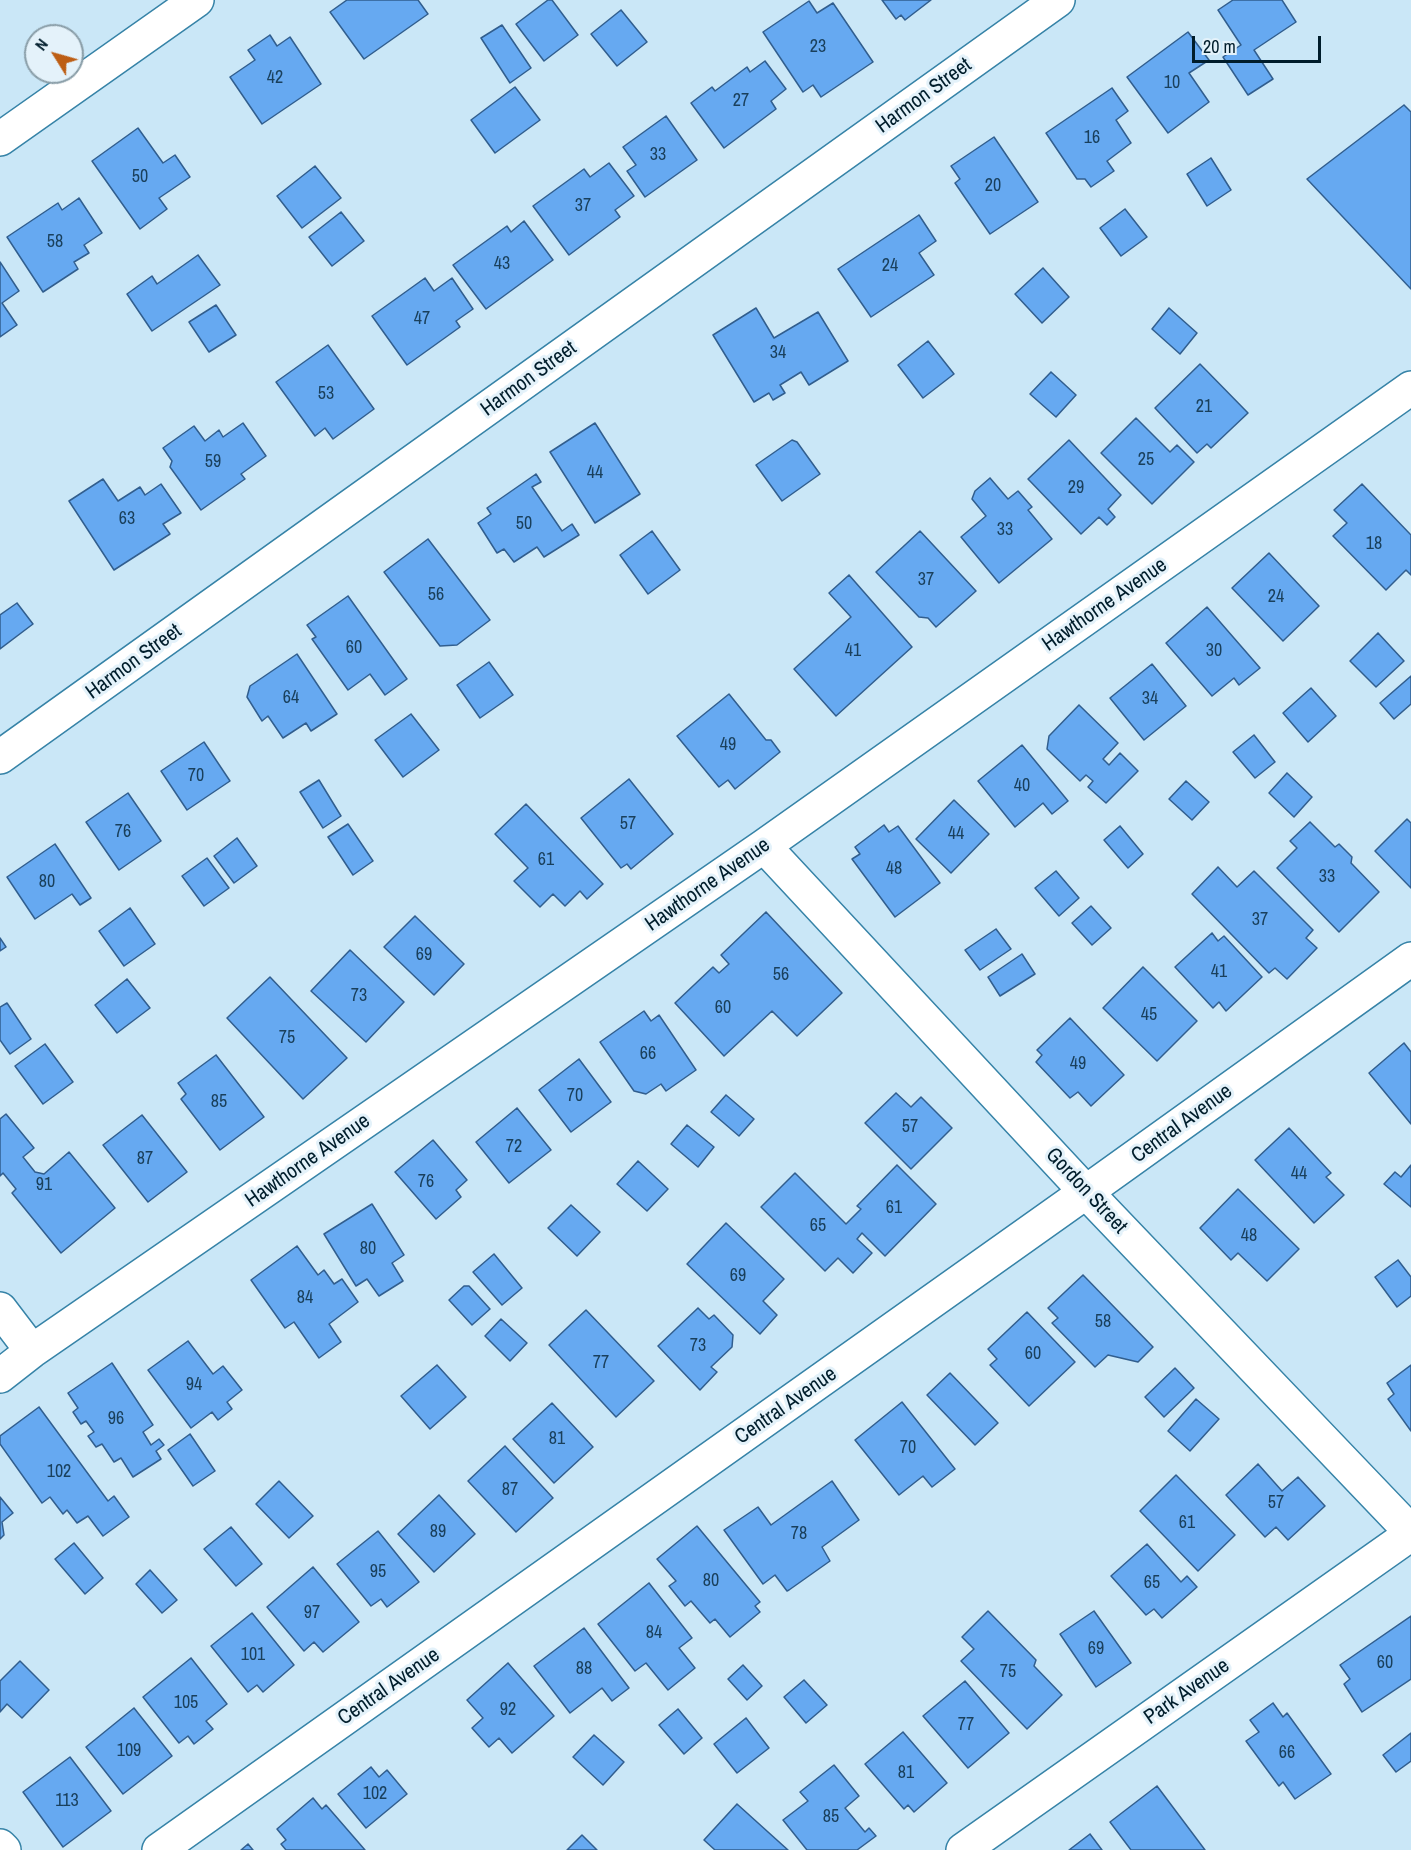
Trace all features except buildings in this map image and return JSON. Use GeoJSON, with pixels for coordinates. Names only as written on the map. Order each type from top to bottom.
{"type":"FeatureCollection","features":[{"type":"Feature","properties":{"kind":"street"},"geometry":{"type":"LineString","coordinates":[[0,139],[197,0]]}},
{"type":"Feature","properties":{"kind":"street","name":"Harmon Street"},"geometry":{"type":"LineString","coordinates":[[0,757],[1058,0]]}},
{"type":"Feature","properties":{"kind":"street","name":"Hawthorne Avenue"},"geometry":{"type":"LineString","coordinates":[[0,1376],[32,1351],[764,846],[1411,388]]}},
{"type":"Feature","properties":{"kind":"street","name":"Gordon Street"},"geometry":{"type":"LineString","coordinates":[[764,846],[1086,1192],[1411,1533]]}},
{"type":"Feature","properties":{"kind":"street","name":"Central Avenue"},"geometry":{"type":"LineString","coordinates":[[159,1850],[1411,959]]}},
{"type":"Feature","properties":{"kind":"street"},"geometry":{"type":"LineString","coordinates":[[0,1309],[32,1351]]}},
{"type":"Feature","properties":{"kind":"street","name":"Park Avenue"},"geometry":{"type":"LineString","coordinates":[[963,1850],[1411,1533]]}},
{"type":"Feature","properties":{"kind":"street"},"geometry":{"type":"LineString","coordinates":[[0,1846],[4,1850]]}}]}
